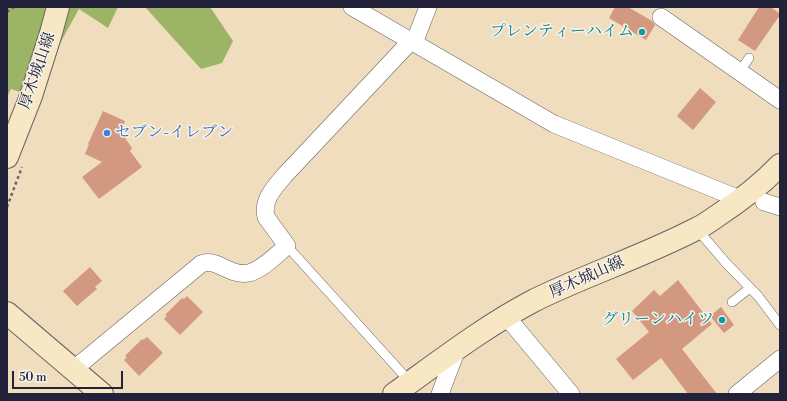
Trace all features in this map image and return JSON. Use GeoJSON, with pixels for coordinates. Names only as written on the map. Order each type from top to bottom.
{"type":"FeatureCollection","features":[{"type":"Feature","properties":{"kind":"main road","name":"厚木城山線"},"geometry":{"type":"LineString","coordinates":[[7,157],[31,96],[58,7]]}},
{"type":"Feature","properties":{"kind":"main road","name":"厚木城山線"},"geometry":{"type":"LineString","coordinates":[[402,388],[506,316],[560,288],[697,229],[742,200],[772,174],[780,165]]}},
{"type":"Feature","properties":{"kind":"main road"},"geometry":{"type":"LineString","coordinates":[[7,313],[74,369],[98,393]]}},
{"type":"Feature","properties":{"kind":"street"},"geometry":{"type":"LineString","coordinates":[[352,7],[554,124],[742,200]]}},
{"type":"Feature","properties":{"kind":"street"},"geometry":{"type":"LineString","coordinates":[[74,369],[201,264],[209,262],[234,272],[248,273],[262,266],[287,246],[266,217],[265,212],[269,195],[284,176],[412,42],[428,7]]}},
{"type":"Feature","properties":{"kind":"street"},"geometry":{"type":"LineString","coordinates":[[661,17],[745,65],[780,100]]}},
{"type":"Feature","properties":{"kind":"street"},"geometry":{"type":"LineString","coordinates":[[764,202],[780,208]]}},
{"type":"Feature","properties":{"kind":"street"},"geometry":{"type":"LineString","coordinates":[[506,316],[571,394]]}},
{"type":"Feature","properties":{"kind":"street"},"geometry":{"type":"LineString","coordinates":[[440,394],[457,350]]}},
{"type":"Feature","properties":{"kind":"street"},"geometry":{"type":"LineString","coordinates":[[737,394],[780,359]]}},
{"type":"Feature","properties":{"kind":"lane"},"geometry":{"type":"LineString","coordinates":[[697,229],[726,263],[758,296],[780,326]]}},
{"type":"Feature","properties":{"kind":"lane"},"geometry":{"type":"LineString","coordinates":[[287,246],[402,388]]}},
{"type":"Feature","properties":{"kind":"lane"},"geometry":{"type":"LineString","coordinates":[[732,302],[750,288]]}},
{"type":"Feature","properties":{"kind":"path"},"geometry":{"type":"LineString","coordinates":[[7,12],[14,7]]}},
{"type":"Feature","properties":{"kind":"green space"},"geometry":{"type":"Polygon","coordinates":[[[7,7],[118,7],[108,28],[79,9],[31,96],[11,89],[7,97],[7,7]]]}},
{"type":"Feature","properties":{"kind":"green space"},"geometry":{"type":"Polygon","coordinates":[[[145,7],[210,7],[233,41],[222,63],[201,69],[145,7]]]}},
{"type":"Feature","properties":{"kind":"building","name":"プレンティーハイム"},"geometry":{"type":"Polygon","coordinates":[[[615,7],[628,7],[652,21],[655,25],[646,40],[609,18],[615,7]]]}},
{"type":"Feature","properties":{"kind":"building"},"geometry":{"type":"Polygon","coordinates":[[[759,7],[771,7],[780,15],[755,51],[738,40],[759,7]]]}},
{"type":"Feature","properties":{"kind":"building"},"geometry":{"type":"Polygon","coordinates":[[[700,88],[716,102],[693,130],[677,116],[700,88]]]}},
{"type":"Feature","properties":{"kind":"building"},"geometry":{"type":"Polygon","coordinates":[[[103,111],[125,121],[121,132],[132,148],[130,151],[142,167],[99,199],[82,177],[102,162],[85,154],[103,111]]]}},
{"type":"Feature","properties":{"kind":"building"},"geometry":{"type":"Polygon","coordinates":[[[90,267],[102,281],[95,287],[97,289],[77,306],[63,291],[90,267]]]}},
{"type":"Feature","properties":{"kind":"building"},"geometry":{"type":"Polygon","coordinates":[[[678,280],[712,324],[682,349],[717,394],[688,394],[661,358],[633,380],[616,359],[649,332],[632,311],[654,290],[660,296],[678,280]]]}},
{"type":"Feature","properties":{"kind":"building"},"geometry":{"type":"Polygon","coordinates":[[[187,296],[203,312],[180,335],[164,319],[167,316],[165,315],[182,298],[184,299],[187,296]]]}},
{"type":"Feature","properties":{"kind":"building","name":"グリーンハイツ"},"geometry":{"type":"Polygon","coordinates":[[[721,307],[734,325],[724,333],[710,316],[721,307]]]}},
{"type":"Feature","properties":{"kind":"building"},"geometry":{"type":"Polygon","coordinates":[[[147,337],[163,353],[139,376],[124,360],[127,357],[125,356],[142,339],[143,340],[147,337]]]}},
{"type":"Feature","properties":{"kind":"place","name":"プレンティーハイム"},"geometry":{"type":"Point","coordinates":[642,32]}},
{"type":"Feature","properties":{"kind":"place","name":"セブン-イレブン"},"geometry":{"type":"Point","coordinates":[107,133]}},
{"type":"Feature","properties":{"kind":"place","name":"グリーンハイツ"},"geometry":{"type":"Point","coordinates":[722,320]}}]}
